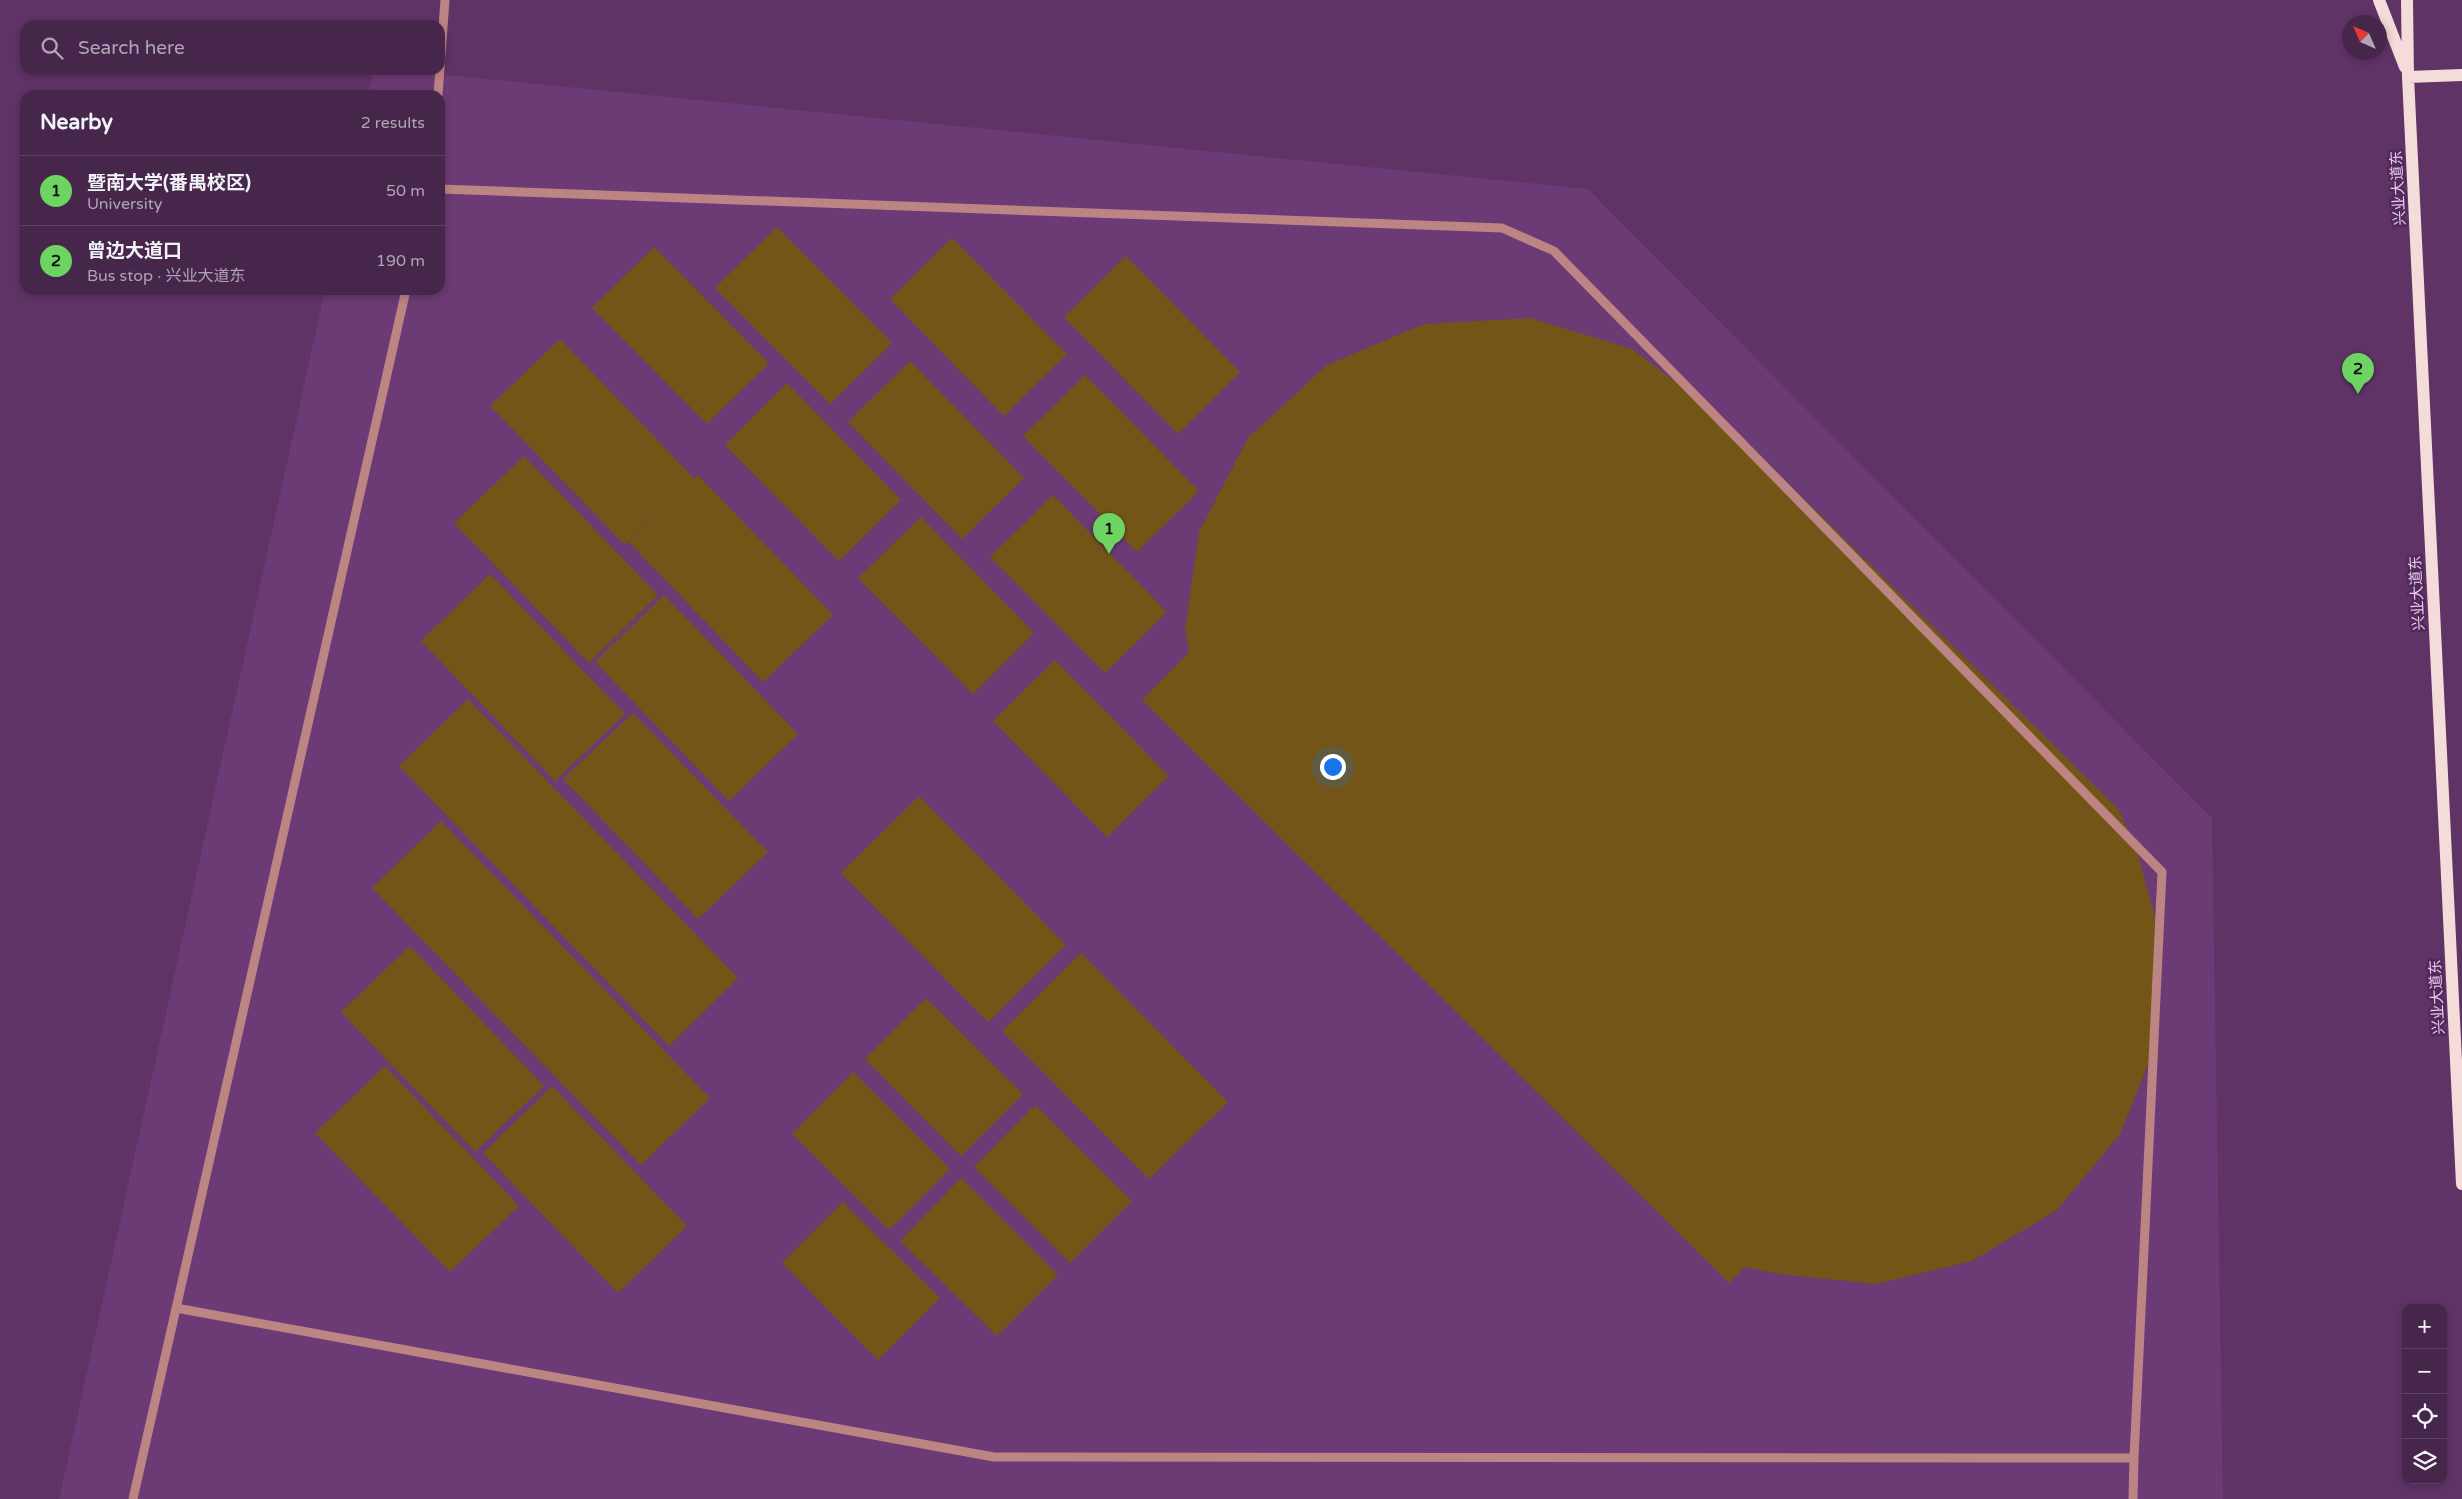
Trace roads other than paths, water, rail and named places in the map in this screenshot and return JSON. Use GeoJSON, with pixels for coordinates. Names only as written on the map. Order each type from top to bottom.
{"type":"FeatureCollection","features":[{"type":"Feature","properties":{"kind":"main road"},"geometry":{"type":"LineString","coordinates":[[2379,0],[2408,77],[2462,75]]}},
{"type":"Feature","properties":{"kind":"main road","name":"兴业大道东"},"geometry":{"type":"LineString","coordinates":[[2408,0],[2408,77],[2462,1184]]}},
{"type":"Feature","properties":{"kind":"street"},"geometry":{"type":"LineString","coordinates":[[444,20],[445,0]]}},
{"type":"Feature","properties":{"kind":"street"},"geometry":{"type":"LineString","coordinates":[[438,90],[439,75]]}},
{"type":"Feature","properties":{"kind":"street"},"geometry":{"type":"LineString","coordinates":[[445,189],[1502,228],[1554,251],[2162,872],[2134,1458],[2134,1499]]}},
{"type":"Feature","properties":{"kind":"street"},"geometry":{"type":"LineString","coordinates":[[133,1499],[405,295]]}},
{"type":"Feature","properties":{"kind":"street"},"geometry":{"type":"LineString","coordinates":[[176,1308],[994,1457],[2134,1458]]}},
{"type":"Feature","properties":{"kind":"place","name":"曾边大道口"},"geometry":{"type":"Point","coordinates":[2358,394]}},
{"type":"Feature","properties":{"kind":"place","name":"暨南大学(番禺校区)"},"geometry":{"type":"Point","coordinates":[1109,554]}}]}
